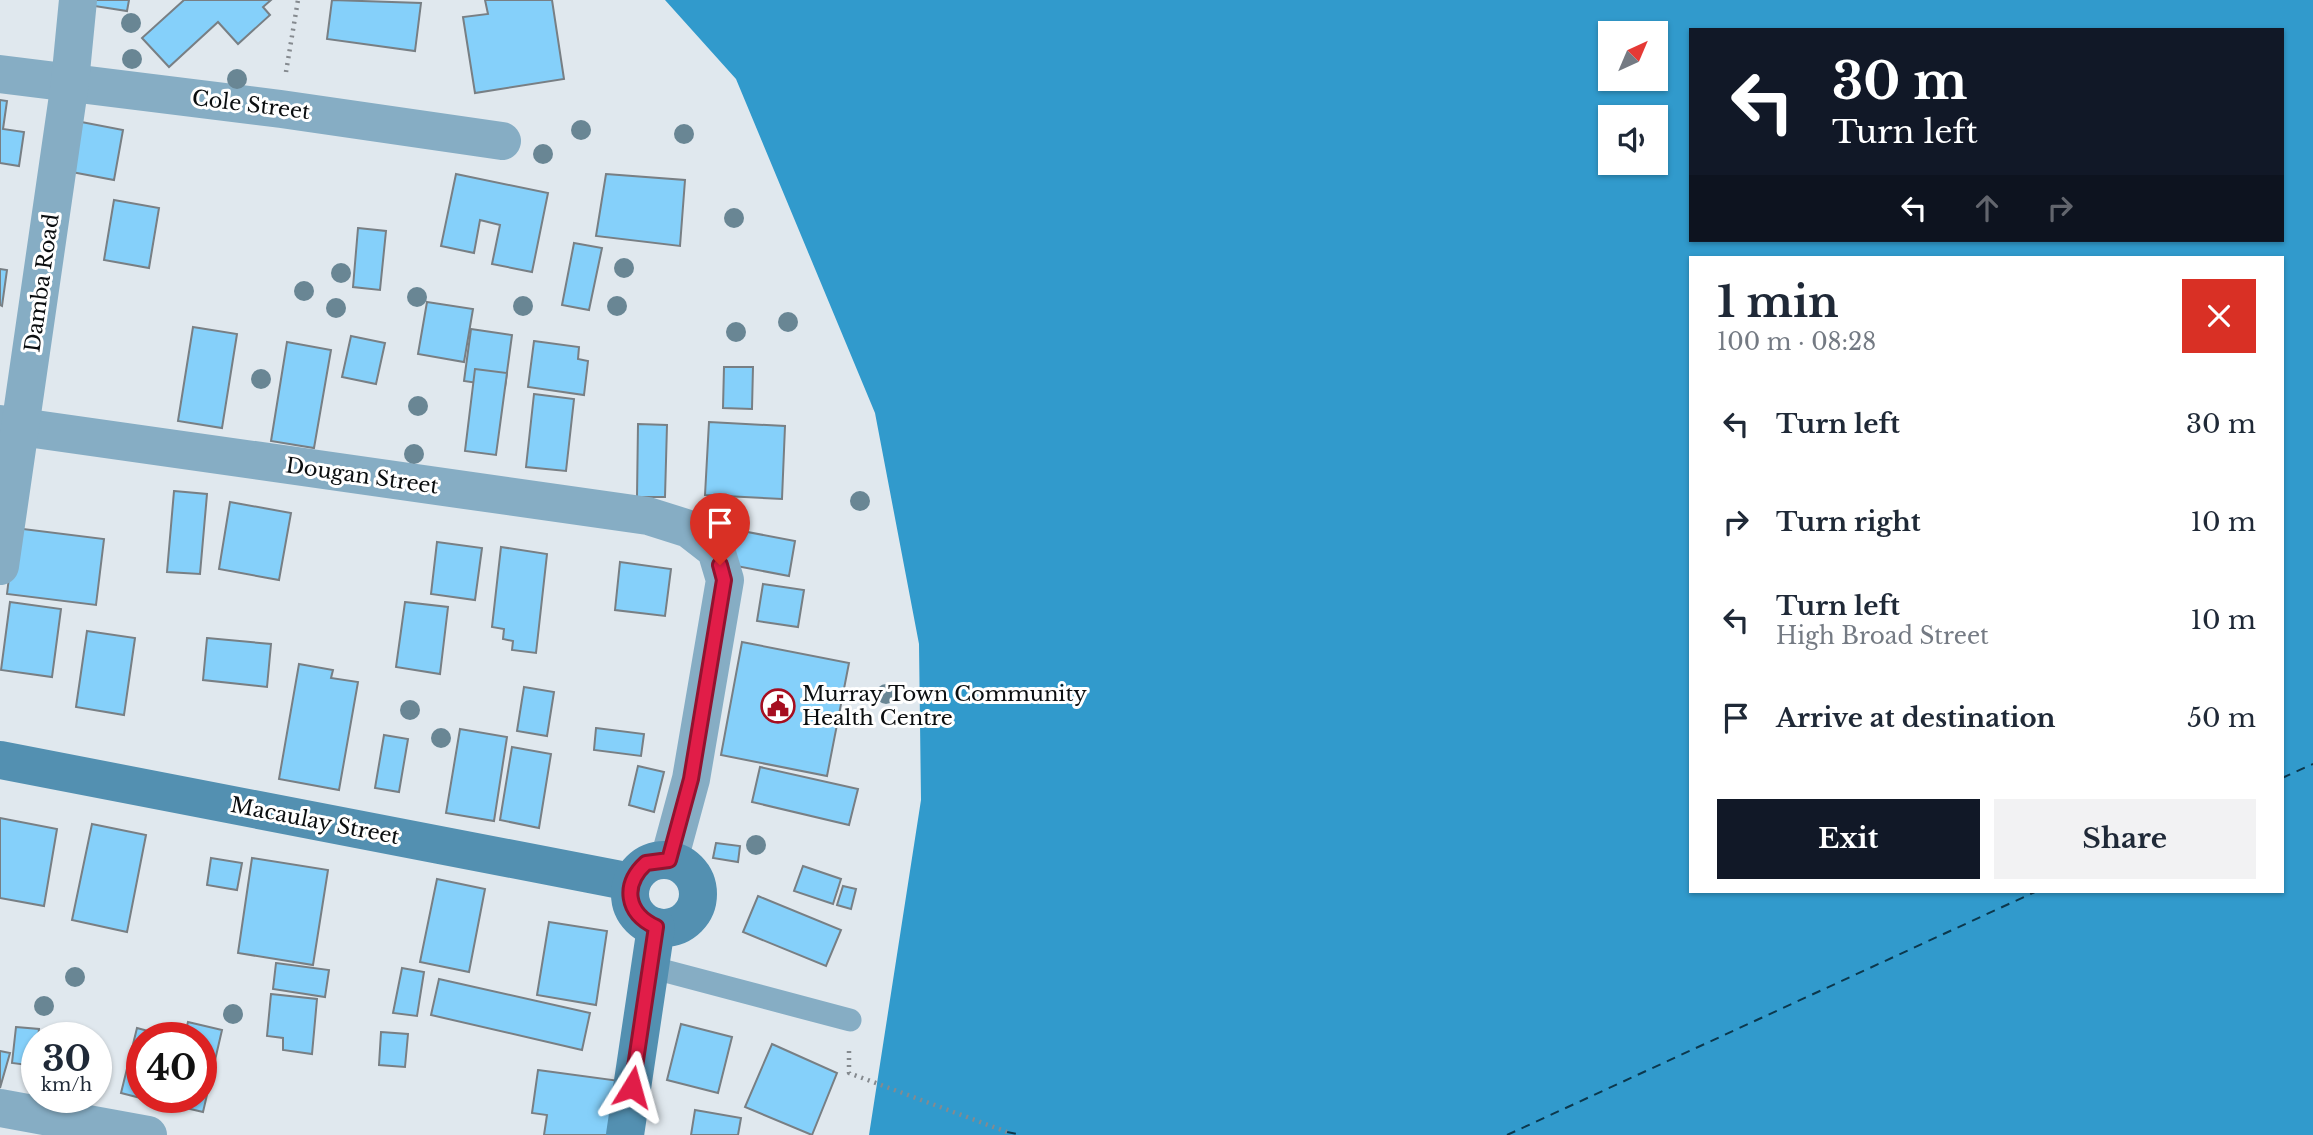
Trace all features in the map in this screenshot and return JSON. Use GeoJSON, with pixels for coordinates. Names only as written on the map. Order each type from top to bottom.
{"type":"FeatureCollection","features":[{"type":"Feature","properties":{"kind":"street","name":"Damba Road"},"geometry":{"type":"LineString","coordinates":[[0,566],[11,426],[70,82],[78,0]]}},
{"type":"Feature","properties":{"kind":"street","name":"Cole Street"},"geometry":{"type":"LineString","coordinates":[[0,74],[281,109],[502,141]]}},
{"type":"Feature","properties":{"kind":"street","name":"Dougan Street"},"geometry":{"type":"LineString","coordinates":[[11,426],[649,516],[689,529],[716,550],[724,580],[691,779],[669,860]]}},
{"type":"Feature","properties":{"kind":"street","name":"Macaulay Street"},"geometry":{"type":"LineString","coordinates":[[0,760],[631,882]]}},
{"type":"Feature","properties":{"kind":"street"},"geometry":{"type":"LineString","coordinates":[[669,860],[682,865],[692,874],[698,887],[698,901],[692,914],[682,923],[670,928],[656,927],[643,921],[634,910],[629,896],[631,882],[646,863],[669,860]]}},
{"type":"Feature","properties":{"kind":"street"},"geometry":{"type":"LineString","coordinates":[[625,1135],[656,927]]}},
{"type":"Feature","properties":{"kind":"street"},"geometry":{"type":"LineString","coordinates":[[0,1108],[148,1135]]}},
{"type":"Feature","properties":{"kind":"lane"},"geometry":{"type":"LineString","coordinates":[[650,967],[850,1020]]}},
{"type":"Feature","properties":{"kind":"path"},"geometry":{"type":"LineString","coordinates":[[281,109],[298,0]]}},
{"type":"Feature","properties":{"kind":"path"},"geometry":{"type":"LineString","coordinates":[[850,1020],[849,1073],[1007,1132]]}},
{"type":"Feature","properties":{"kind":"water"},"geometry":{"type":"Polygon","coordinates":[[[665,0],[2313,0],[2313,1135],[869,1135],[921,800],[919,644],[875,413],[736,79],[665,0]]]}},
{"type":"Feature","properties":{"kind":"building"},"geometry":{"type":"Polygon","coordinates":[[[89,0],[129,0],[127,11],[88,5],[89,0]]]}},
{"type":"Feature","properties":{"kind":"building"},"geometry":{"type":"Polygon","coordinates":[[[184,0],[271,0],[263,7],[270,15],[238,44],[218,22],[169,67],[142,38],[184,0]]]}},
{"type":"Feature","properties":{"kind":"building"},"geometry":{"type":"Polygon","coordinates":[[[332,0],[421,3],[415,51],[327,39],[332,0]]]}},
{"type":"Feature","properties":{"kind":"building"},"geometry":{"type":"Polygon","coordinates":[[[485,0],[552,0],[564,79],[475,93],[463,17],[488,14],[485,0]]]}},
{"type":"Feature","properties":{"kind":"building"},"geometry":{"type":"Polygon","coordinates":[[[0,100],[7,101],[3,129],[24,132],[19,166],[0,163],[0,100]]]}},
{"type":"Feature","properties":{"kind":"building"},"geometry":{"type":"Polygon","coordinates":[[[71,120],[123,130],[114,180],[61,170],[71,120]]]}},
{"type":"Feature","properties":{"kind":"building"},"geometry":{"type":"Polygon","coordinates":[[[456,174],[548,193],[532,272],[492,264],[500,225],[480,220],[474,253],[441,246],[456,174]]]}},
{"type":"Feature","properties":{"kind":"building"},"geometry":{"type":"Polygon","coordinates":[[[606,174],[685,180],[680,246],[596,236],[606,174]]]}},
{"type":"Feature","properties":{"kind":"building"},"geometry":{"type":"Polygon","coordinates":[[[114,200],[159,208],[149,268],[104,260],[114,200]]]}},
{"type":"Feature","properties":{"kind":"building"},"geometry":{"type":"Polygon","coordinates":[[[358,228],[386,231],[380,290],[353,287],[358,228]]]}},
{"type":"Feature","properties":{"kind":"building"},"geometry":{"type":"Polygon","coordinates":[[[574,243],[602,248],[589,310],[562,305],[574,243]]]}},
{"type":"Feature","properties":{"kind":"building"},"geometry":{"type":"Polygon","coordinates":[[[0,269],[7,270],[2,306],[0,305],[0,269]]]}},
{"type":"Feature","properties":{"kind":"building"},"geometry":{"type":"Polygon","coordinates":[[[427,302],[473,309],[464,362],[418,354],[427,302]]]}},
{"type":"Feature","properties":{"kind":"building"},"geometry":{"type":"Polygon","coordinates":[[[193,327],[237,334],[222,428],[178,421],[193,327]]]}},
{"type":"Feature","properties":{"kind":"building"},"geometry":{"type":"Polygon","coordinates":[[[471,329],[512,335],[505,387],[464,381],[471,329]]]}},
{"type":"Feature","properties":{"kind":"building"},"geometry":{"type":"Polygon","coordinates":[[[351,336],[385,343],[376,384],[342,377],[351,336]]]}},
{"type":"Feature","properties":{"kind":"building"},"geometry":{"type":"Polygon","coordinates":[[[534,341],[579,347],[578,359],[588,361],[584,395],[528,387],[534,341]]]}},
{"type":"Feature","properties":{"kind":"building"},"geometry":{"type":"Polygon","coordinates":[[[287,342],[331,350],[314,448],[271,441],[287,342]]]}},
{"type":"Feature","properties":{"kind":"building"},"geometry":{"type":"Polygon","coordinates":[[[724,367],[753,367],[752,409],[723,408],[724,367]]]}},
{"type":"Feature","properties":{"kind":"building"},"geometry":{"type":"Polygon","coordinates":[[[475,369],[507,373],[496,455],[465,451],[475,369]]]}},
{"type":"Feature","properties":{"kind":"building"},"geometry":{"type":"Polygon","coordinates":[[[534,394],[574,399],[566,471],[526,467],[534,394]]]}},
{"type":"Feature","properties":{"kind":"building"},"geometry":{"type":"Polygon","coordinates":[[[709,422],[785,426],[782,499],[705,495],[709,422]]]}},
{"type":"Feature","properties":{"kind":"building"},"geometry":{"type":"Polygon","coordinates":[[[638,424],[667,425],[665,497],[637,497],[638,424]]]}},
{"type":"Feature","properties":{"kind":"building"},"geometry":{"type":"Polygon","coordinates":[[[174,491],[207,494],[200,574],[167,572],[174,491]]]}},
{"type":"Feature","properties":{"kind":"building"},"geometry":{"type":"Polygon","coordinates":[[[230,502],[291,513],[279,580],[219,569],[230,502]]]}},
{"type":"Feature","properties":{"kind":"building"},"geometry":{"type":"Polygon","coordinates":[[[15,528],[104,539],[96,605],[7,594],[15,528]]]}},
{"type":"Feature","properties":{"kind":"building"},"geometry":{"type":"Polygon","coordinates":[[[737,530],[795,541],[789,576],[731,565],[737,530]]]}},
{"type":"Feature","properties":{"kind":"building"},"geometry":{"type":"Polygon","coordinates":[[[437,542],[482,548],[475,600],[431,594],[437,542]]]}},
{"type":"Feature","properties":{"kind":"building"},"geometry":{"type":"Polygon","coordinates":[[[501,547],[547,554],[536,653],[512,650],[513,641],[503,639],[504,629],[492,627],[501,547]]]}},
{"type":"Feature","properties":{"kind":"building"},"geometry":{"type":"Polygon","coordinates":[[[620,562],[671,569],[665,616],[615,610],[620,562]]]}},
{"type":"Feature","properties":{"kind":"building"},"geometry":{"type":"Polygon","coordinates":[[[763,584],[804,590],[798,627],[757,621],[763,584]]]}},
{"type":"Feature","properties":{"kind":"building"},"geometry":{"type":"Polygon","coordinates":[[[10,602],[61,609],[52,677],[1,670],[10,602]]]}},
{"type":"Feature","properties":{"kind":"building"},"geometry":{"type":"Polygon","coordinates":[[[405,602],[448,607],[440,674],[396,667],[405,602]]]}},
{"type":"Feature","properties":{"kind":"building"},"geometry":{"type":"Polygon","coordinates":[[[87,631],[135,638],[124,715],[76,707],[87,631]]]}},
{"type":"Feature","properties":{"kind":"building"},"geometry":{"type":"Polygon","coordinates":[[[207,638],[271,644],[267,687],[203,680],[207,638]]]}},
{"type":"Feature","properties":{"kind":"building"},"geometry":{"type":"Polygon","coordinates":[[[742,642],[849,663],[827,776],[721,755],[742,642]]]}},
{"type":"Feature","properties":{"kind":"building"},"geometry":{"type":"Polygon","coordinates":[[[299,664],[333,670],[331,678],[358,682],[339,790],[279,779],[299,664]]]}},
{"type":"Feature","properties":{"kind":"building"},"geometry":{"type":"Polygon","coordinates":[[[524,687],[554,692],[547,736],[517,731],[524,687]]]}},
{"type":"Feature","properties":{"kind":"building"},"geometry":{"type":"Polygon","coordinates":[[[596,728],[644,734],[641,756],[594,750],[596,728]]]}},
{"type":"Feature","properties":{"kind":"building"},"geometry":{"type":"Polygon","coordinates":[[[460,729],[507,737],[494,821],[446,813],[460,729]]]}},
{"type":"Feature","properties":{"kind":"building"},"geometry":{"type":"Polygon","coordinates":[[[384,735],[408,739],[399,792],[375,788],[384,735]]]}},
{"type":"Feature","properties":{"kind":"building"},"geometry":{"type":"Polygon","coordinates":[[[512,747],[551,754],[539,828],[500,820],[512,747]]]}},
{"type":"Feature","properties":{"kind":"building"},"geometry":{"type":"Polygon","coordinates":[[[638,766],[664,772],[654,812],[629,805],[638,766]]]}},
{"type":"Feature","properties":{"kind":"building"},"geometry":{"type":"Polygon","coordinates":[[[760,767],[858,789],[849,825],[752,802],[760,767]]]}},
{"type":"Feature","properties":{"kind":"building"},"geometry":{"type":"Polygon","coordinates":[[[0,818],[57,829],[44,906],[0,898],[0,818]]]}},
{"type":"Feature","properties":{"kind":"building"},"geometry":{"type":"Polygon","coordinates":[[[92,824],[146,835],[127,932],[72,920],[92,824]]]}},
{"type":"Feature","properties":{"kind":"building"},"geometry":{"type":"Polygon","coordinates":[[[716,843],[740,846],[738,862],[713,858],[716,843]]]}},
{"type":"Feature","properties":{"kind":"building"},"geometry":{"type":"Polygon","coordinates":[[[211,858],[242,863],[237,890],[207,885],[211,858]]]}},
{"type":"Feature","properties":{"kind":"building"},"geometry":{"type":"Polygon","coordinates":[[[252,858],[328,870],[313,965],[238,953],[252,858]]]}},
{"type":"Feature","properties":{"kind":"building"},"geometry":{"type":"Polygon","coordinates":[[[803,866],[841,879],[833,904],[794,891],[803,866]]]}},
{"type":"Feature","properties":{"kind":"building"},"geometry":{"type":"Polygon","coordinates":[[[437,879],[485,889],[469,972],[420,962],[437,879]]]}},
{"type":"Feature","properties":{"kind":"building"},"geometry":{"type":"Polygon","coordinates":[[[843,886],[856,889],[851,909],[837,905],[843,886]]]}},
{"type":"Feature","properties":{"kind":"building"},"geometry":{"type":"Polygon","coordinates":[[[758,896],[841,930],[826,966],[743,932],[758,896]]]}},
{"type":"Feature","properties":{"kind":"building"},"geometry":{"type":"Polygon","coordinates":[[[549,922],[607,931],[596,1005],[537,995],[549,922]]]}},
{"type":"Feature","properties":{"kind":"building"},"geometry":{"type":"Polygon","coordinates":[[[276,963],[329,970],[325,997],[273,989],[276,963]]]}},
{"type":"Feature","properties":{"kind":"building"},"geometry":{"type":"Polygon","coordinates":[[[402,968],[424,972],[417,1016],[393,1013],[402,968]]]}},
{"type":"Feature","properties":{"kind":"building"},"geometry":{"type":"Polygon","coordinates":[[[439,979],[590,1013],[582,1050],[431,1015],[439,979]]]}},
{"type":"Feature","properties":{"kind":"building"},"geometry":{"type":"Polygon","coordinates":[[[271,994],[317,999],[312,1054],[283,1050],[283,1038],[267,1036],[271,994]]]}},
{"type":"Feature","properties":{"kind":"building"},"geometry":{"type":"Polygon","coordinates":[[[681,1024],[732,1037],[718,1093],[667,1080],[681,1024]]]}},
{"type":"Feature","properties":{"kind":"building"},"geometry":{"type":"Polygon","coordinates":[[[16,1027],[21,1027],[21,1064],[12,1063],[16,1027]]]}},
{"type":"Feature","properties":{"kind":"building"},"geometry":{"type":"Polygon","coordinates":[[[217,1029],[222,1030],[217,1052],[217,1029]]]}},
{"type":"Feature","properties":{"kind":"building"},"geometry":{"type":"Polygon","coordinates":[[[381,1032],[408,1034],[405,1067],[379,1065],[381,1032]]]}},
{"type":"Feature","properties":{"kind":"building"},"geometry":{"type":"Polygon","coordinates":[[[772,1044],[837,1073],[812,1135],[745,1107],[772,1044]]]}},
{"type":"Feature","properties":{"kind":"building"},"geometry":{"type":"Polygon","coordinates":[[[0,1051],[10,1053],[0,1088],[0,1051]]]}},
{"type":"Feature","properties":{"kind":"building"},"geometry":{"type":"Polygon","coordinates":[[[538,1070],[620,1081],[613,1135],[544,1135],[547,1115],[532,1113],[538,1070]]]}},
{"type":"Feature","properties":{"kind":"building"},"geometry":{"type":"Polygon","coordinates":[[[126,1073],[126,1094],[121,1093],[126,1073]]]}},
{"type":"Feature","properties":{"kind":"building"},"geometry":{"type":"Polygon","coordinates":[[[695,1110],[741,1118],[738,1135],[691,1135],[695,1110]]]}},
{"type":"Feature","properties":{"kind":"ferry route"},"geometry":{"type":"LineString","coordinates":[[2284,777],[2313,764]]}},
{"type":"Feature","properties":{"kind":"ferry route"},"geometry":{"type":"LineString","coordinates":[[1507,1135],[2033,893]]}},
{"type":"Feature","properties":{"kind":"ferry route"},"geometry":{"type":"LineString","coordinates":[[1007,1132],[1022,1135]]}},
{"type":"Feature","properties":{"kind":"place","name":"Murray Town Community Health Centre"},"geometry":{"type":"Point","coordinates":[778,706]}},
{"type":"Feature","properties":{"kind":"route"},"geometry":{"type":"LineString","coordinates":[[632,1087],[656,927],[643,921],[634,910],[629,896],[631,882],[646,863],[657,859],[669,860],[691,779],[724,580],[720,565]]}}]}
